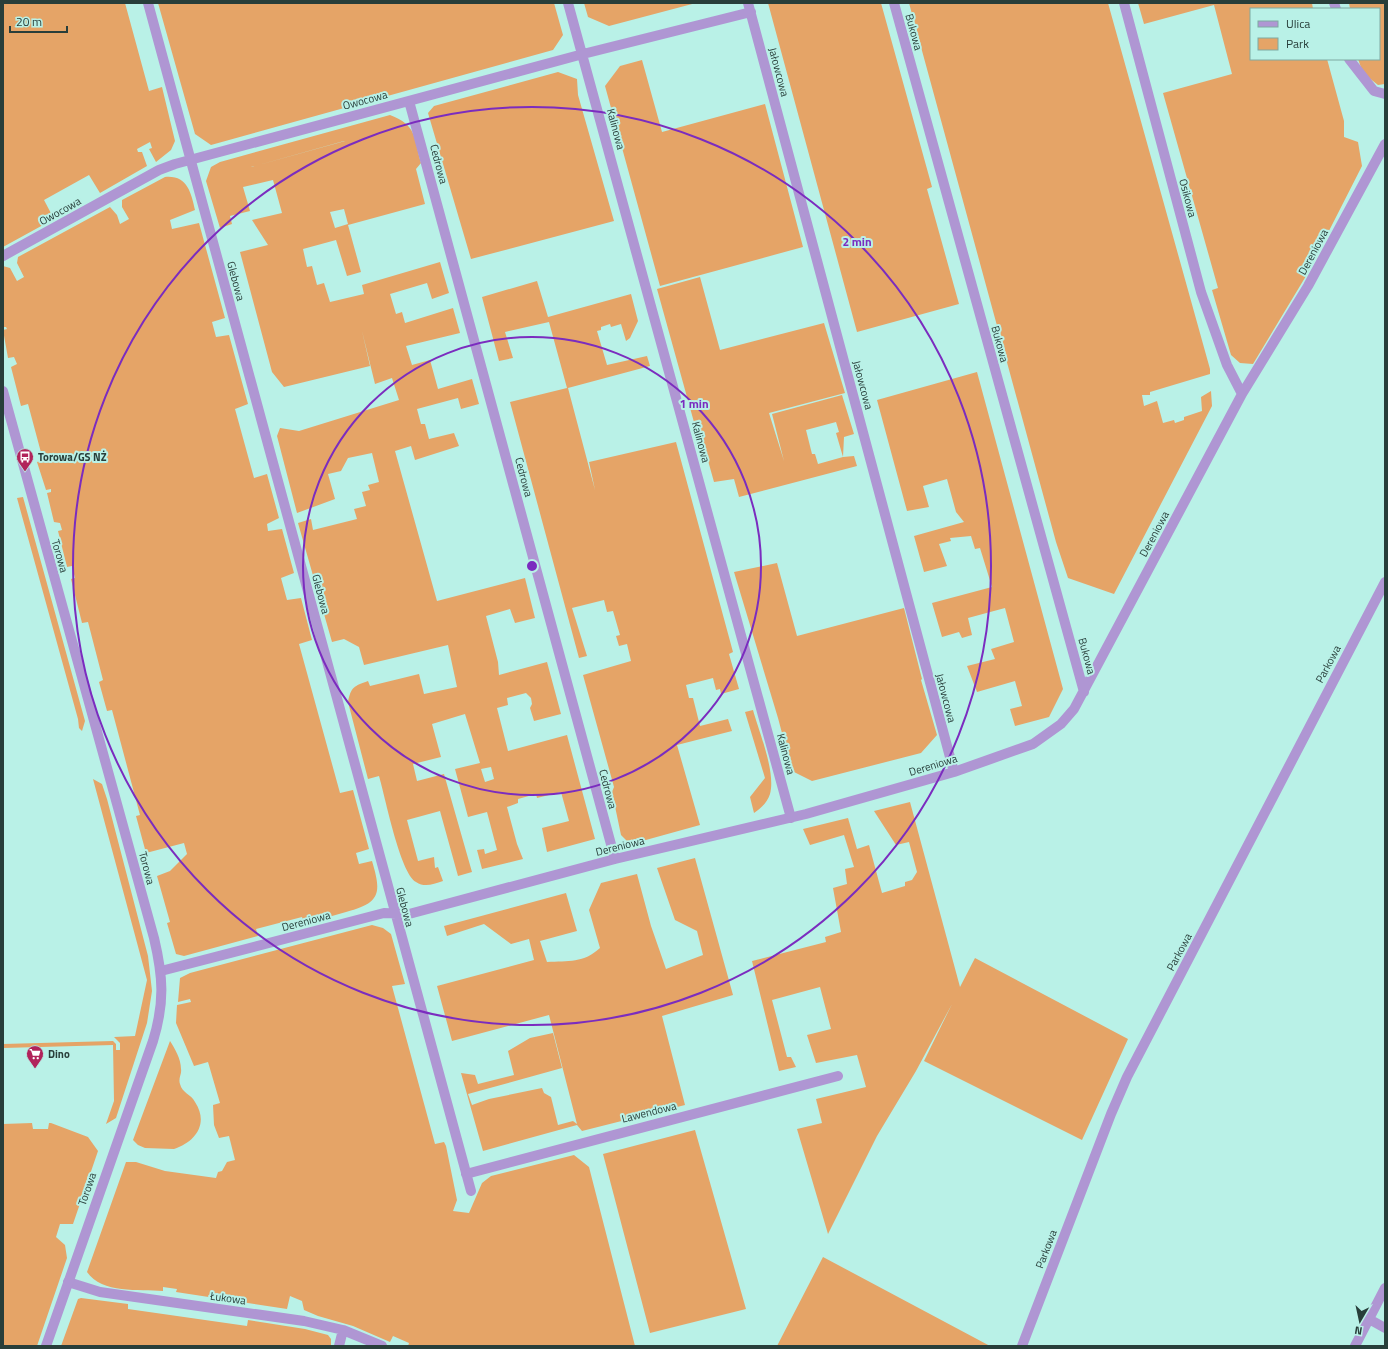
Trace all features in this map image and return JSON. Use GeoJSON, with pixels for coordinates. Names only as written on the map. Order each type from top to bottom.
{"type":"FeatureCollection","features":[{"type":"Feature","properties":{"kind":"street","name":"Glebowa"},"geometry":{"type":"LineString","coordinates":[[148,3],[470,1191]]}},
{"type":"Feature","properties":{"kind":"street","name":"Kalinowa"},"geometry":{"type":"LineString","coordinates":[[568,3],[791,818]]}},
{"type":"Feature","properties":{"kind":"street","name":"Bukowa"},"geometry":{"type":"LineString","coordinates":[[894,3],[1084,692]]}},
{"type":"Feature","properties":{"kind":"street","name":"Osikowa"},"geometry":{"type":"LineString","coordinates":[[1124,3],[1201,292],[1226,365],[1242,394]]}},
{"type":"Feature","properties":{"kind":"street","name":"Owocowa"},"geometry":{"type":"LineString","coordinates":[[3,256],[159,170],[749,7]]}},
{"type":"Feature","properties":{"kind":"street","name":"Jałowcowa"},"geometry":{"type":"LineString","coordinates":[[749,7],[954,772]]}},
{"type":"Feature","properties":{"kind":"street"},"geometry":{"type":"LineString","coordinates":[[1351,60],[1374,91],[1385,94]]}},
{"type":"Feature","properties":{"kind":"street","name":"Cedrowa"},"geometry":{"type":"LineString","coordinates":[[409,101],[615,859]]}},
{"type":"Feature","properties":{"kind":"street","name":"Dereniowa"},"geometry":{"type":"LineString","coordinates":[[161,971],[384,913],[395,914],[414,912],[615,859],[791,818],[954,772],[1033,744],[1051,733],[1074,709],[1084,692],[1242,394],[1308,286],[1385,144]]}},
{"type":"Feature","properties":{"kind":"street","name":"Torowa"},"geometry":{"type":"LineString","coordinates":[[3,391],[154,938],[161,971],[162,1001],[156,1031],[46,1346]]}},
{"type":"Feature","properties":{"kind":"street","name":"Parkowa"},"geometry":{"type":"LineString","coordinates":[[1022,1346],[1110,1114],[1124,1082],[1385,582]]}},
{"type":"Feature","properties":{"kind":"street","name":"Lawendowa"},"geometry":{"type":"LineString","coordinates":[[466,1174],[838,1076]]}},
{"type":"Feature","properties":{"kind":"street","name":"Łukowa"},"geometry":{"type":"LineString","coordinates":[[68,1282],[100,1292],[304,1321],[343,1330],[382,1346]]}},
{"type":"Feature","properties":{"kind":"street"},"geometry":{"type":"LineString","coordinates":[[1355,1346],[1385,1288]]}},
{"type":"Feature","properties":{"kind":"street"},"geometry":{"type":"LineString","coordinates":[[1369,1319],[1385,1328]]}},
{"type":"Feature","properties":{"kind":"street"},"geometry":{"type":"LineString","coordinates":[[339,1346],[343,1330]]}},
{"type":"Feature","properties":{"kind":"green space"},"geometry":{"type":"Polygon","coordinates":[[[3,3],[125,3],[149,91],[162,87],[175,141],[171,150],[156,162],[149,149],[152,148],[150,142],[137,149],[138,152],[142,152],[147,166],[100,193],[89,175],[44,200],[54,219],[3,247],[3,3]]]}},
{"type":"Feature","properties":{"kind":"green space"},"geometry":{"type":"Polygon","coordinates":[[[158,3],[554,3],[563,35],[553,50],[211,145],[195,134],[158,3]]]}},
{"type":"Feature","properties":{"kind":"green space"},"geometry":{"type":"Polygon","coordinates":[[[584,3],[696,3],[609,26],[588,17],[584,3]]]}},
{"type":"Feature","properties":{"kind":"green space"},"geometry":{"type":"Polygon","coordinates":[[[768,3],[881,3],[932,187],[927,189],[959,304],[857,332],[768,3]]]}},
{"type":"Feature","properties":{"kind":"green space"},"geometry":{"type":"Polygon","coordinates":[[[909,3],[1108,3],[1210,369],[1210,374],[1150,392],[1150,395],[1142,395],[1144,406],[1157,401],[1163,423],[1174,420],[1175,423],[1184,420],[1184,417],[1202,411],[1201,397],[1211,391],[1212,406],[1114,594],[1068,578],[1056,542],[909,3]]]}},
{"type":"Feature","properties":{"kind":"green space"},"geometry":{"type":"Polygon","coordinates":[[[1138,3],[1312,3],[1313,8],[1250,8],[1250,60],[1327,60],[1344,121],[1344,137],[1358,142],[1362,166],[1306,276],[1253,364],[1240,363],[1231,355],[1212,290],[1218,288],[1163,93],[1232,74],[1214,5],[1144,24],[1138,3]]]}},
{"type":"Feature","properties":{"kind":"green space"},"geometry":{"type":"Polygon","coordinates":[[[1349,3],[1385,3],[1385,84],[1378,85],[1363,73],[1358,60],[1380,60],[1380,8],[1350,8],[1349,3]]]}},
{"type":"Feature","properties":{"kind":"green space"},"geometry":{"type":"Polygon","coordinates":[[[642,60],[662,132],[765,104],[803,247],[660,286],[605,86],[620,66],[642,60]]]}},
{"type":"Feature","properties":{"kind":"green space"},"geometry":{"type":"Polygon","coordinates":[[[558,72],[577,79],[578,95],[614,221],[471,259],[428,113],[434,106],[558,72]]]}},
{"type":"Feature","properties":{"kind":"green space"},"geometry":{"type":"Polygon","coordinates":[[[390,115],[405,123],[413,133],[421,163],[416,169],[425,204],[348,225],[361,272],[347,276],[336,240],[303,249],[307,267],[312,266],[317,285],[324,283],[330,302],[364,294],[362,285],[440,262],[449,293],[432,299],[427,283],[390,294],[396,314],[402,312],[405,323],[453,308],[460,333],[406,346],[412,365],[430,360],[438,389],[472,379],[479,404],[461,409],[458,398],[417,409],[421,424],[425,424],[429,439],[454,433],[459,446],[415,460],[411,446],[395,451],[437,601],[525,578],[535,618],[515,623],[510,609],[486,616],[498,662],[499,675],[547,662],[561,714],[534,721],[530,708],[532,704],[531,698],[526,693],[507,698],[508,705],[497,708],[508,751],[567,735],[595,839],[547,852],[542,828],[569,821],[561,792],[537,798],[536,794],[518,799],[518,803],[507,807],[517,844],[523,859],[482,869],[477,850],[484,849],[485,854],[497,850],[487,812],[468,817],[455,769],[480,763],[465,714],[432,724],[441,757],[413,764],[417,781],[444,774],[472,872],[458,876],[440,811],[407,820],[418,861],[434,857],[435,868],[438,867],[443,881],[423,885],[416,882],[410,876],[399,850],[379,776],[368,779],[348,702],[352,690],[359,684],[368,681],[370,686],[419,674],[424,694],[457,687],[448,645],[364,665],[359,647],[344,639],[332,642],[298,523],[311,519],[313,530],[357,519],[354,509],[366,506],[362,492],[370,490],[368,485],[379,482],[372,453],[348,458],[341,471],[328,474],[335,499],[297,513],[277,436],[280,428],[299,431],[399,400],[392,378],[375,384],[362,331],[370,366],[284,387],[272,372],[240,252],[268,245],[252,220],[282,213],[273,180],[243,187],[250,211],[230,216],[232,224],[220,228],[206,181],[211,167],[220,162],[390,115]],[[344,141],[251,167],[345,141],[344,141]],[[344,209],[330,212],[335,228],[348,224],[344,209]],[[491,767],[481,769],[485,782],[494,779],[491,767]]]}},
{"type":"Feature","properties":{"kind":"green space"},"geometry":{"type":"Polygon","coordinates":[[[165,177],[172,177],[183,182],[190,191],[192,197],[195,210],[170,220],[172,229],[199,223],[225,318],[212,322],[216,337],[229,335],[248,404],[235,409],[254,478],[267,474],[279,518],[267,524],[268,531],[282,529],[294,573],[281,578],[287,600],[301,598],[312,640],[299,644],[340,793],[353,790],[369,849],[356,853],[359,864],[372,861],[377,882],[376,896],[372,901],[357,909],[304,924],[302,917],[256,929],[258,936],[184,956],[176,954],[167,923],[170,922],[157,876],[170,871],[187,854],[184,843],[146,853],[136,816],[140,815],[112,710],[107,711],[99,682],[103,680],[88,622],[82,623],[71,579],[75,578],[72,566],[67,567],[58,531],[62,530],[60,523],[54,522],[47,493],[51,492],[51,489],[46,490],[37,462],[43,460],[28,404],[21,406],[11,367],[17,364],[14,357],[8,358],[3,330],[7,329],[6,327],[3,327],[3,266],[10,268],[17,281],[24,277],[17,263],[18,257],[110,207],[117,215],[120,224],[129,219],[122,207],[122,200],[165,177]]]}},
{"type":"Feature","properties":{"kind":"green space"},"geometry":{"type":"Polygon","coordinates":[[[700,277],[720,350],[824,323],[845,393],[769,413],[784,461],[772,414],[842,395],[854,434],[844,437],[843,457],[854,456],[857,466],[739,497],[734,479],[714,482],[700,432],[697,433],[657,289],[700,277]],[[836,422],[806,430],[812,454],[815,454],[818,464],[843,457],[836,433],[839,432],[836,422]]]}},
{"type":"Feature","properties":{"kind":"green space"},"geometry":{"type":"Polygon","coordinates":[[[537,281],[548,317],[631,294],[638,321],[630,338],[626,341],[621,324],[611,327],[610,324],[601,327],[601,330],[597,331],[607,365],[647,356],[650,366],[568,388],[595,490],[589,462],[676,442],[733,652],[729,654],[739,689],[721,694],[720,689],[716,690],[713,678],[686,685],[689,698],[693,698],[700,726],[728,719],[732,731],[677,745],[700,825],[635,843],[627,841],[621,835],[612,792],[614,787],[583,675],[631,661],[627,644],[619,646],[616,636],[620,635],[613,611],[607,612],[604,600],[572,608],[587,656],[579,658],[510,402],[567,388],[549,322],[505,332],[513,358],[499,361],[482,297],[537,281]]]}},
{"type":"Feature","properties":{"kind":"green space"},"geometry":{"type":"Polygon","coordinates":[[[977,372],[1063,689],[1049,717],[1015,726],[1010,709],[1022,706],[1015,681],[977,692],[967,666],[995,659],[991,649],[1014,642],[1005,608],[968,618],[972,635],[962,638],[959,632],[942,637],[932,603],[992,587],[980,548],[975,549],[971,536],[950,538],[951,541],[939,544],[947,566],[924,572],[914,536],[964,522],[956,512],[947,479],[923,486],[929,507],[907,511],[877,400],[977,372]]]}},
{"type":"Feature","properties":{"kind":"green space"},"geometry":{"type":"Polygon","coordinates":[[[23,497],[85,721],[82,731],[79,728],[78,719],[17,498],[23,497]]]}},
{"type":"Feature","properties":{"kind":"green space"},"geometry":{"type":"Polygon","coordinates":[[[777,563],[797,636],[904,608],[922,679],[921,680],[937,735],[921,753],[812,781],[792,771],[778,718],[734,572],[777,563]]]}},
{"type":"Feature","properties":{"kind":"green space"},"geometry":{"type":"Polygon","coordinates":[[[753,710],[763,740],[771,775],[770,794],[767,800],[754,813],[750,797],[765,778],[745,712],[753,710]]]}},
{"type":"Feature","properties":{"kind":"green space"},"geometry":{"type":"Polygon","coordinates":[[[93,779],[102,784],[107,799],[148,956],[152,991],[147,1023],[116,1118],[106,1124],[114,1101],[113,1045],[3,1048],[3,1044],[113,1041],[116,1044],[116,1050],[120,1050],[120,1043],[114,1037],[135,1036],[147,980],[93,779]]]}},
{"type":"Feature","properties":{"kind":"green space"},"geometry":{"type":"Polygon","coordinates":[[[910,802],[960,987],[975,958],[1128,1039],[1082,1140],[924,1061],[952,1004],[916,1071],[877,1136],[828,1234],[797,1129],[822,1123],[816,1099],[866,1087],[857,1055],[816,1063],[807,1035],[831,1029],[820,987],[772,1000],[787,1057],[791,1057],[796,1067],[779,1071],[752,961],[826,942],[825,937],[841,932],[833,888],[847,884],[845,869],[854,867],[844,835],[810,845],[803,829],[848,818],[857,849],[869,845],[882,893],[905,886],[905,882],[912,880],[917,872],[909,842],[896,845],[874,811],[910,802]]]}},
{"type":"Feature","properties":{"kind":"green space"},"geometry":{"type":"Polygon","coordinates":[[[695,858],[733,995],[662,1016],[685,1105],[582,1131],[577,1125],[483,1151],[461,1073],[475,1075],[478,1084],[514,1075],[508,1051],[530,1038],[553,1033],[562,1068],[468,1094],[472,1105],[489,1099],[542,1088],[544,1093],[551,1097],[558,1125],[573,1121],[577,1124],[549,1015],[452,1041],[437,986],[534,960],[529,939],[511,944],[484,924],[447,936],[444,926],[566,893],[577,931],[540,941],[547,962],[582,959],[600,948],[589,910],[601,883],[637,874],[651,926],[666,969],[703,955],[697,931],[675,920],[657,868],[695,858]]]}},
{"type":"Feature","properties":{"kind":"green space"},"geometry":{"type":"Polygon","coordinates":[[[372,925],[383,928],[391,934],[405,984],[392,986],[435,1144],[444,1142],[446,1146],[457,1200],[453,1211],[469,1213],[482,1183],[491,1176],[574,1155],[589,1167],[635,1346],[408,1346],[409,1343],[393,1336],[390,1342],[353,1326],[318,1316],[304,1310],[302,1301],[290,1296],[287,1309],[176,1292],[177,1289],[163,1287],[163,1291],[132,1290],[111,1287],[94,1279],[87,1272],[126,1162],[136,1162],[165,1171],[216,1178],[218,1172],[222,1171],[227,1162],[235,1160],[229,1136],[219,1138],[214,1125],[213,1105],[220,1103],[208,1062],[194,1066],[176,1023],[177,1005],[191,1002],[190,999],[178,1002],[180,978],[190,973],[372,925]]]}},
{"type":"Feature","properties":{"kind":"green space"},"geometry":{"type":"Polygon","coordinates":[[[170,1041],[180,1062],[181,1087],[193,1099],[199,1110],[201,1117],[200,1124],[194,1137],[182,1146],[174,1149],[145,1148],[138,1145],[133,1140],[170,1041]]]}},
{"type":"Feature","properties":{"kind":"green space"},"geometry":{"type":"Polygon","coordinates":[[[32,1123],[33,1129],[48,1129],[49,1123],[51,1123],[88,1137],[98,1151],[73,1224],[60,1224],[56,1237],[65,1245],[67,1258],[37,1346],[3,1346],[3,1124],[32,1123]]]}},
{"type":"Feature","properties":{"kind":"green space"},"geometry":{"type":"Polygon","coordinates":[[[695,1130],[746,1309],[650,1333],[603,1154],[695,1130]]]}},
{"type":"Feature","properties":{"kind":"green space"},"geometry":{"type":"Polygon","coordinates":[[[823,1257],[990,1346],[777,1346],[823,1257]]]}},
{"type":"Feature","properties":{"kind":"green space"},"geometry":{"type":"Polygon","coordinates":[[[81,1298],[128,1304],[128,1309],[247,1326],[248,1320],[305,1329],[328,1335],[331,1339],[331,1346],[61,1346],[78,1299],[81,1298]]]}},
{"type":"Feature","properties":{"kind":"place","name":"Torowa/GS NŻ"},"geometry":{"type":"Point","coordinates":[25,472]}},
{"type":"Feature","properties":{"kind":"place","name":"Dino"},"geometry":{"type":"Point","coordinates":[35,1069]}}]}
